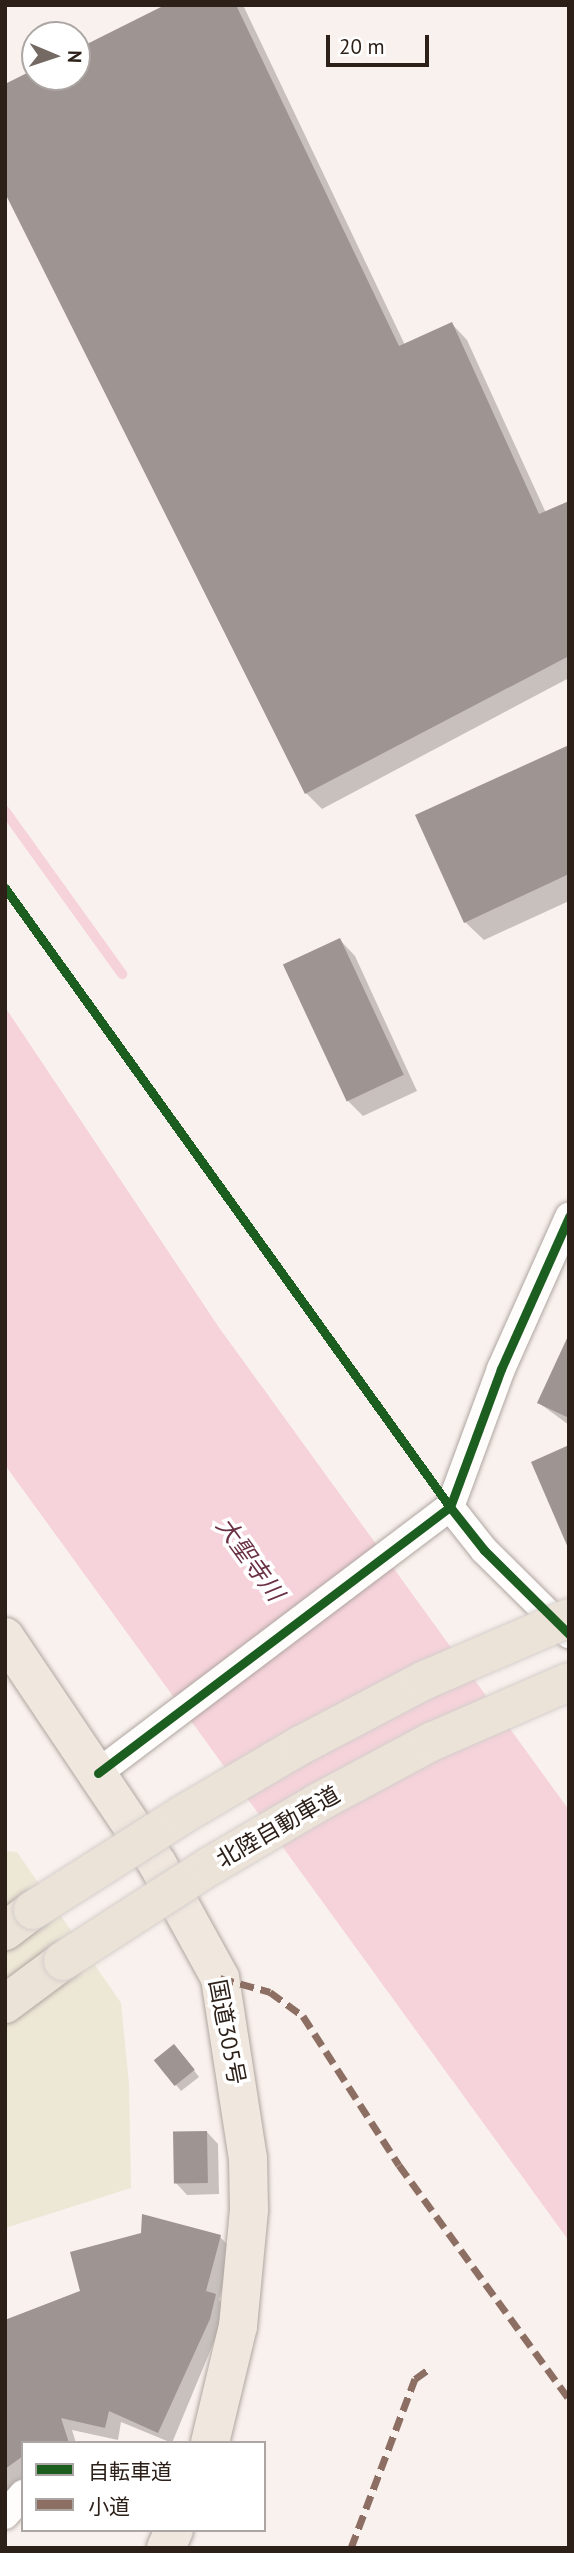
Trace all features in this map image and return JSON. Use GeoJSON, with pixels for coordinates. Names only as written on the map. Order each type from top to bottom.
{"type":"FeatureCollection","features":[{"type":"Feature","properties":{"kind":"highway"},"geometry":{"type":"LineString","coordinates":[[19,1921],[182,1815],[301,1745],[425,1680],[569,1618]]}},
{"type":"Feature","properties":{"kind":"highway","name":"国道305号"},"geometry":{"type":"LineString","coordinates":[[5,1637],[113,1763],[158,1865],[220,1978],[248,2158],[249,2210],[238,2326],[208,2441]]}},
{"type":"Feature","properties":{"kind":"highway","name":"北陸自動車道"},"geometry":{"type":"LineString","coordinates":[[5,2004],[62,1961],[210,1866],[319,1802],[433,1741],[569,1682]]}},
{"type":"Feature","properties":{"kind":"highway"},"geometry":{"type":"LineString","coordinates":[[166,2548],[173,2532]]}},
{"type":"Feature","properties":{"kind":"street"},"geometry":{"type":"LineString","coordinates":[[113,1763],[450,1507],[501,1369],[569,1217]]}},
{"type":"Feature","properties":{"kind":"street"},"geometry":{"type":"LineString","coordinates":[[450,1507],[484,1550],[569,1634]]}},
{"type":"Feature","properties":{"kind":"street"},"geometry":{"type":"LineString","coordinates":[[5,2515],[21,2496]]}},
{"type":"Feature","properties":{"kind":"shaded area"},"geometry":{"type":"Polygon","coordinates":[[[5,1851],[17,1852],[121,2003],[129,2084],[131,2188],[5,2228],[5,1851]]]}},
{"type":"Feature","properties":{"kind":"water","name":"大聖寺川"},"geometry":{"type":"Polygon","coordinates":[[[5,1007],[220,1329],[569,1810],[569,2241],[5,1465],[5,1007]]]}},
{"type":"Feature","properties":{"kind":"building"},"geometry":{"type":"Polygon","coordinates":[[[165,5],[236,5],[399,346],[452,322],[539,514],[569,501],[569,656],[305,794],[5,193],[5,84],[21,76],[21,91],[91,91],[91,42],[165,5]]]}},
{"type":"Feature","properties":{"kind":"building"},"geometry":{"type":"Polygon","coordinates":[[[569,745],[569,874],[464,923],[415,815],[569,745]]]}},
{"type":"Feature","properties":{"kind":"building"},"geometry":{"type":"Polygon","coordinates":[[[340,938],[404,1075],[347,1101],[283,965],[340,938]]]}},
{"type":"Feature","properties":{"kind":"building"},"geometry":{"type":"Polygon","coordinates":[[[569,1334],[569,1418],[537,1403],[569,1334]]]}},
{"type":"Feature","properties":{"kind":"building"},"geometry":{"type":"Polygon","coordinates":[[[569,1445],[569,1550],[531,1462],[569,1445]]]}},
{"type":"Feature","properties":{"kind":"building"},"geometry":{"type":"Polygon","coordinates":[[[174,2044],[195,2070],[175,2086],[154,2060],[174,2044]]]}},
{"type":"Feature","properties":{"kind":"building"},"geometry":{"type":"Polygon","coordinates":[[[207,2131],[208,2183],[174,2184],[173,2132],[207,2131]]]}},
{"type":"Feature","properties":{"kind":"building"},"geometry":{"type":"Polygon","coordinates":[[[142,2214],[221,2235],[206,2291],[216,2294],[210,2319],[158,2433],[109,2411],[105,2428],[61,2418],[68,2441],[21,2441],[21,2457],[5,2469],[5,2320],[80,2291],[70,2252],[141,2233],[142,2214]]]}},
{"type":"Feature","properties":{"kind":"waterway"},"geometry":{"type":"LineString","coordinates":[[5,811],[122,974]]}},
{"type":"Feature","properties":{"kind":"marked path"},"geometry":{"type":"LineString","coordinates":[[220,1978],[270,1992],[303,2016],[399,2165],[569,2399]]}},
{"type":"Feature","properties":{"kind":"marked path"},"geometry":{"type":"LineString","coordinates":[[351,2548],[415,2379],[430,2368]]}},
{"type":"Feature","properties":{"kind":"cycle path"},"geometry":{"type":"LineString","coordinates":[[5,888],[450,1507],[484,1550],[569,1634]]}},
{"type":"Feature","properties":{"kind":"cycle path"},"geometry":{"type":"LineString","coordinates":[[98,1773],[450,1507],[501,1369],[569,1217]]}}]}
